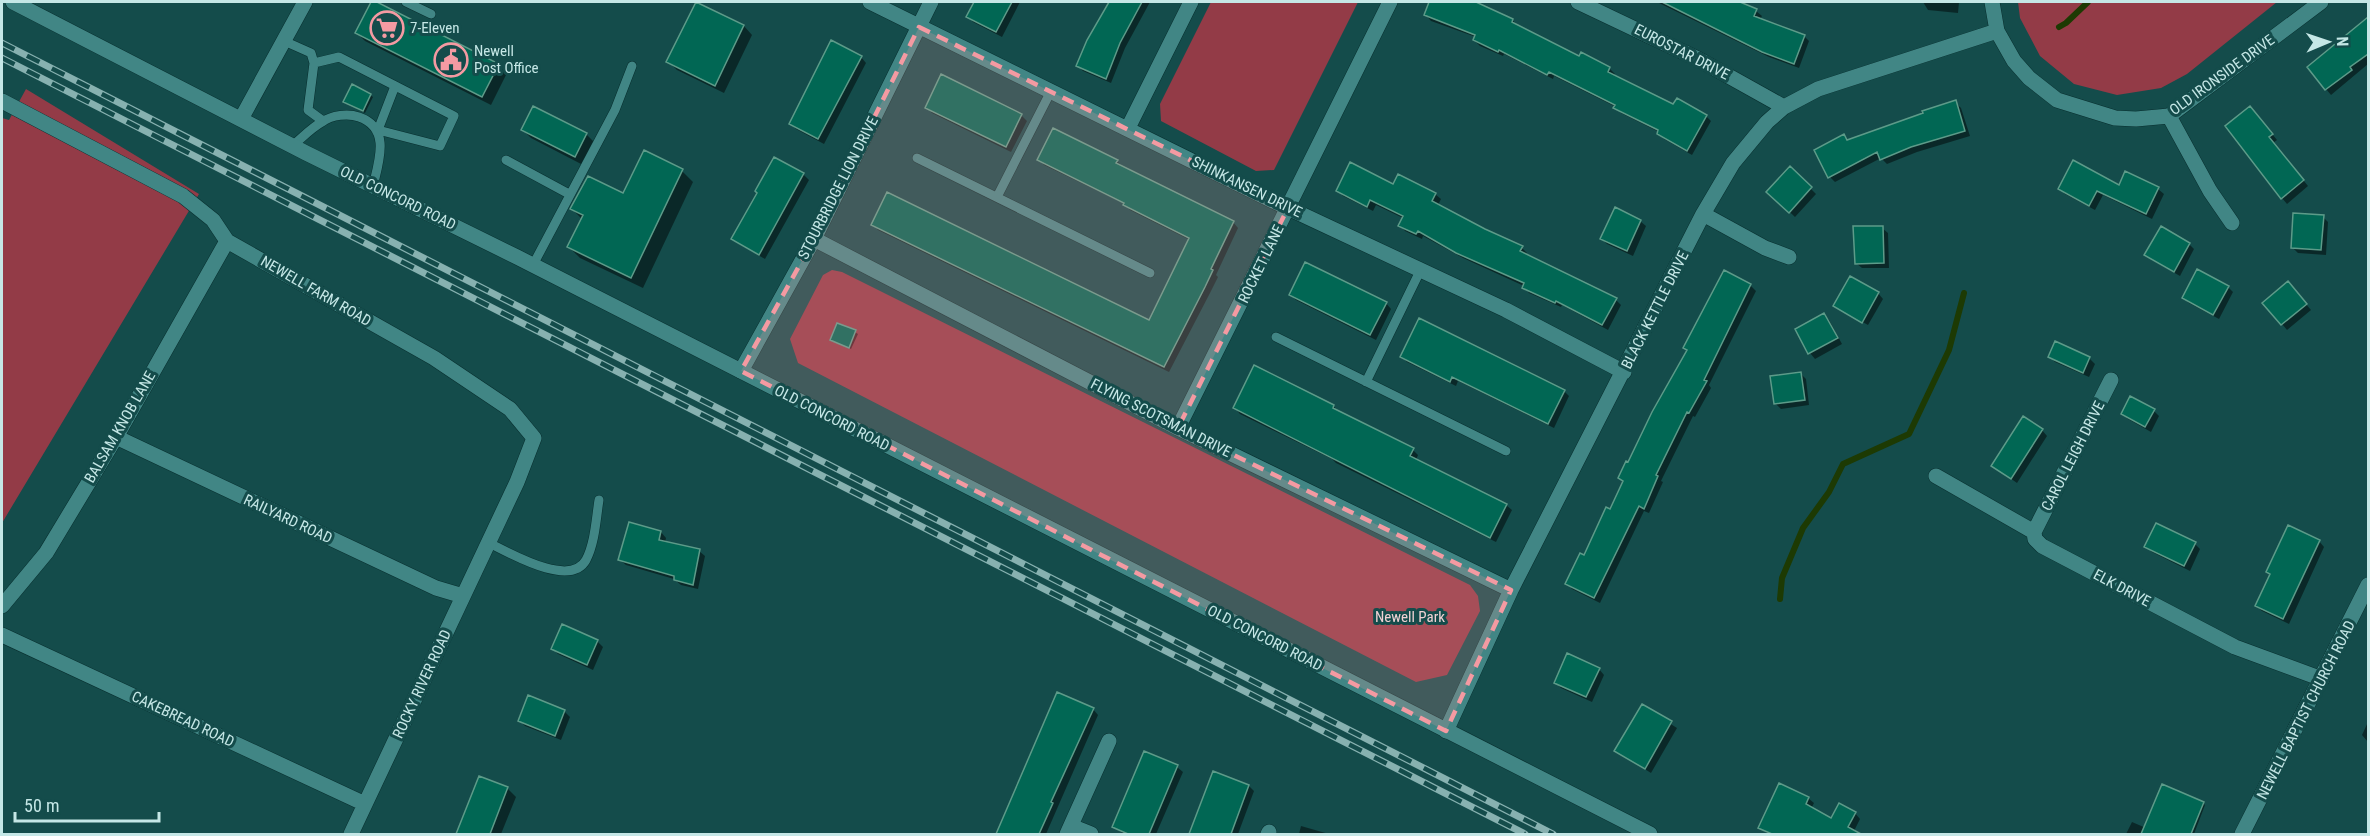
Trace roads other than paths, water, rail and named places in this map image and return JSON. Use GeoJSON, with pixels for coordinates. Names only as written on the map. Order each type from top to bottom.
{"type":"FeatureCollection","features":[{"type":"Feature","properties":{"kind":"street","name":"OLD CONCORD ROAD"},"geometry":{"type":"LineString","coordinates":[[13,2],[292,146],[532,265],[1650,834]]}},
{"type":"Feature","properties":{"kind":"street"},"geometry":{"type":"LineString","coordinates":[[241,119],[305,2]]}},
{"type":"Feature","properties":{"kind":"street","name":"SHINKANSEN DRIVE"},"geometry":{"type":"LineString","coordinates":[[870,2],[1288,208],[1421,269],[1624,372]]}},
{"type":"Feature","properties":{"kind":"street","name":"STOURBRIDGE LION DRIVE"},"geometry":{"type":"LineString","coordinates":[[741,371],[814,238],[931,2]]}},
{"type":"Feature","properties":{"kind":"street"},"geometry":{"type":"LineString","coordinates":[[1128,128],[1191,2]]}},
{"type":"Feature","properties":{"kind":"street","name":"ROCKET LANE"},"geometry":{"type":"LineString","coordinates":[[1178,428],[1390,2]]}},
{"type":"Feature","properties":{"kind":"street","name":"EUROSTAR DRIVE"},"geometry":{"type":"LineString","coordinates":[[1578,2],[1698,59],[1784,107]]}},
{"type":"Feature","properties":{"kind":"street","name":"OLD IRONSIDE DRIVE"},"geometry":{"type":"LineString","coordinates":[[1992,2],[1997,31],[2014,61],[2029,78],[2057,100],[2115,118],[2136,119],[2169,116],[2321,2]]}},
{"type":"Feature","properties":{"kind":"street","name":"BLACK KETTLE DRIVE"},"geometry":{"type":"LineString","coordinates":[[1446,731],[1511,590],[1703,214],[1733,163],[1767,122],[1784,107],[1818,89],[1997,31]]}},
{"type":"Feature","properties":{"kind":"street","name":"NEWELL FARM ROAD"},"geometry":{"type":"LineString","coordinates":[[2,101],[183,196],[213,220],[227,241],[434,358],[510,409],[534,438],[489,538]]}},
{"type":"Feature","properties":{"kind":"street"},"geometry":{"type":"LineString","coordinates":[[2169,116],[2210,191],[2232,223]]}},
{"type":"Feature","properties":{"kind":"street"},"geometry":{"type":"LineString","coordinates":[[1703,214],[1765,248],[1790,257]]}},
{"type":"Feature","properties":{"kind":"street","name":"FLYING SCOTSMAN DRIVE"},"geometry":{"type":"LineString","coordinates":[[814,238],[1178,428],[1511,590]]}},
{"type":"Feature","properties":{"kind":"street","name":"BALSAM KNOB LANE"},"geometry":{"type":"LineString","coordinates":[[2,606],[46,553],[116,437],[227,241]]}},
{"type":"Feature","properties":{"kind":"street","name":"CAROL LEIGH DRIVE"},"geometry":{"type":"LineString","coordinates":[[2034,532],[2111,380]]}},
{"type":"Feature","properties":{"kind":"street","name":"RAILYARD ROAD"},"geometry":{"type":"LineString","coordinates":[[116,437],[436,588],[463,596]]}},
{"type":"Feature","properties":{"kind":"street","name":"ELK DRIVE"},"geometry":{"type":"LineString","coordinates":[[1936,476],[2034,532],[2035,539],[2042,546],[2183,622],[2235,647],[2322,679]]}},
{"type":"Feature","properties":{"kind":"street","name":"ROCKY RIVER ROAD"},"geometry":{"type":"LineString","coordinates":[[351,834],[489,538]]}},
{"type":"Feature","properties":{"kind":"street","name":"NEWELL BAPTIST CHURCH ROAD"},"geometry":{"type":"LineString","coordinates":[[2242,834],[2368,585]]}},
{"type":"Feature","properties":{"kind":"street","name":"CAKEBREAD ROAD"},"geometry":{"type":"LineString","coordinates":[[2,634],[364,804]]}},
{"type":"Feature","properties":{"kind":"street"},"geometry":{"type":"LineString","coordinates":[[1091,834],[1069,830],[1109,741]]}},
{"type":"Feature","properties":{"kind":"lane"},"geometry":{"type":"LineString","coordinates":[[406,2],[431,14]]}},
{"type":"Feature","properties":{"kind":"lane"},"geometry":{"type":"LineString","coordinates":[[284,41],[311,53],[314,63],[308,110],[311,115],[323,121]]}},
{"type":"Feature","properties":{"kind":"lane"},"geometry":{"type":"LineString","coordinates":[[292,146],[323,121],[340,115],[353,115],[368,120],[378,130],[440,146],[454,116],[339,57],[314,63]]}},
{"type":"Feature","properties":{"kind":"lane"},"geometry":{"type":"LineString","coordinates":[[532,265],[615,110],[632,66]]}},
{"type":"Feature","properties":{"kind":"lane"},"geometry":{"type":"LineString","coordinates":[[373,186],[382,152],[378,130],[395,86]]}},
{"type":"Feature","properties":{"kind":"lane"},"geometry":{"type":"LineString","coordinates":[[998,197],[1051,91]]}},
{"type":"Feature","properties":{"kind":"lane"},"geometry":{"type":"LineString","coordinates":[[917,158],[1150,273]]}},
{"type":"Feature","properties":{"kind":"lane"},"geometry":{"type":"LineString","coordinates":[[506,160],[569,194]]}},
{"type":"Feature","properties":{"kind":"lane"},"geometry":{"type":"LineString","coordinates":[[1366,382],[1421,269]]}},
{"type":"Feature","properties":{"kind":"lane"},"geometry":{"type":"LineString","coordinates":[[1276,337],[1506,451]]}},
{"type":"Feature","properties":{"kind":"lane"},"geometry":{"type":"LineString","coordinates":[[489,538],[542,567],[570,572],[579,568],[586,561],[591,547],[599,500]]}},
{"type":"Feature","properties":{"kind":"waterway"},"geometry":{"type":"LineString","coordinates":[[2059,27],[2088,2]]}},
{"type":"Feature","properties":{"kind":"waterway"},"geometry":{"type":"LineString","coordinates":[[1780,599],[1782,578],[1803,528],[1829,492],[1843,464],[1909,434],[1949,350],[1964,293]]}},
{"type":"Feature","properties":{"kind":"railway"},"geometry":{"type":"LineString","coordinates":[[2,43],[1553,834]]}},
{"type":"Feature","properties":{"kind":"railway"},"geometry":{"type":"LineString","coordinates":[[2,58],[1525,834]]}},
{"type":"Feature","properties":{"kind":"place","name":"7-Eleven"},"geometry":{"type":"Point","coordinates":[387,28]}},
{"type":"Feature","properties":{"kind":"place","name":"Newell Post Office"},"geometry":{"type":"Point","coordinates":[451,60]}},
{"type":"Feature","properties":{"kind":"park label","name":"Newell Park"},"geometry":{"type":"Point","coordinates":[1410,617]}}]}
